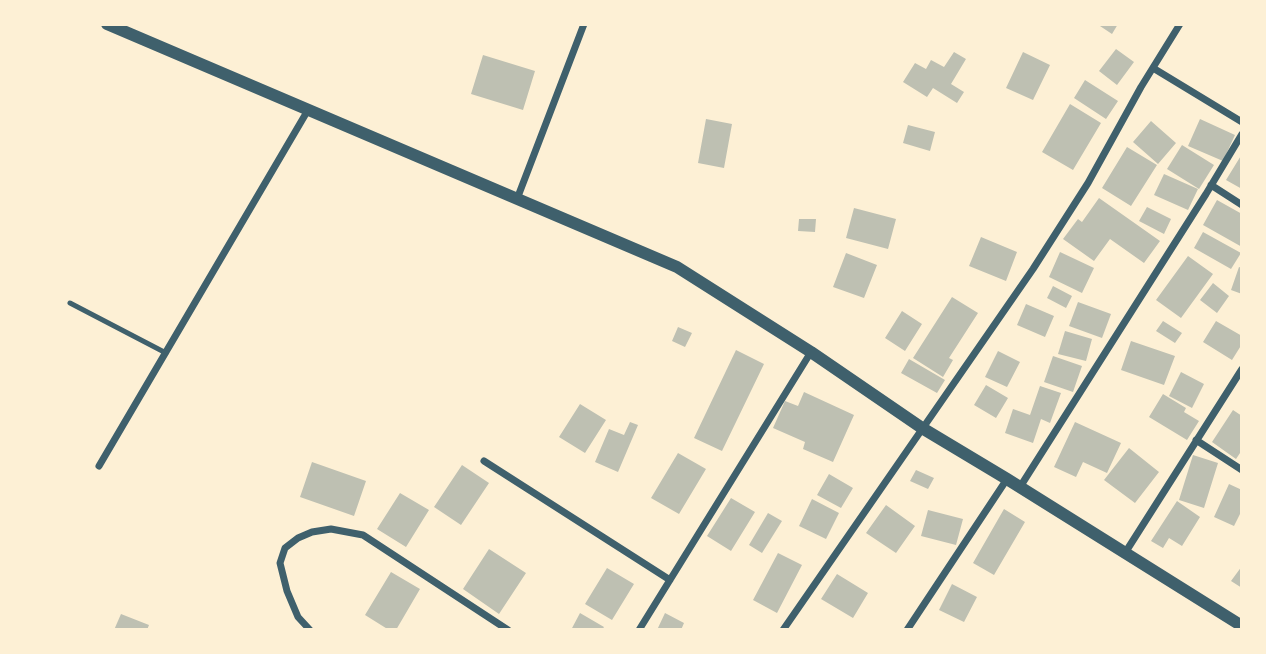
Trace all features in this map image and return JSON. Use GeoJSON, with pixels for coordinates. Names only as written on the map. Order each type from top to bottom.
{"type":"FeatureCollection","features":[{"type":"Feature","properties":{"kind":"street"},"geometry":{"type":"LineString","coordinates":[[107,24],[677,267],[811,352],[922,428],[1020,486],[1241,626]]}},
{"type":"Feature","properties":{"kind":"street"},"geometry":{"type":"LineString","coordinates":[[517,199],[584,24]]}},
{"type":"Feature","properties":{"kind":"street"},"geometry":{"type":"LineString","coordinates":[[783,629],[1033,269],[1088,183],[1141,87],[1180,24]]}},
{"type":"Feature","properties":{"kind":"street"},"geometry":{"type":"LineString","coordinates":[[1153,68],[1241,122]]}},
{"type":"Feature","properties":{"kind":"street"},"geometry":{"type":"LineString","coordinates":[[99,466],[308,110]]}},
{"type":"Feature","properties":{"kind":"street"},"geometry":{"type":"LineString","coordinates":[[1020,486],[1212,185],[1241,134]]}},
{"type":"Feature","properties":{"kind":"street"},"geometry":{"type":"LineString","coordinates":[[1212,185],[1241,205]]}},
{"type":"Feature","properties":{"kind":"street"},"geometry":{"type":"LineString","coordinates":[[639,629],[811,352]]}},
{"type":"Feature","properties":{"kind":"street"},"geometry":{"type":"LineString","coordinates":[[1125,553],[1241,369]]}},
{"type":"Feature","properties":{"kind":"street"},"geometry":{"type":"LineString","coordinates":[[1196,440],[1241,470]]}},
{"type":"Feature","properties":{"kind":"street"},"geometry":{"type":"LineString","coordinates":[[484,461],[670,580]]}},
{"type":"Feature","properties":{"kind":"street"},"geometry":{"type":"LineString","coordinates":[[907,629],[1007,478]]}},
{"type":"Feature","properties":{"kind":"street"},"geometry":{"type":"LineString","coordinates":[[310,629],[298,617],[286,591],[280,563],[285,548],[298,538],[312,532],[331,529],[363,535],[508,629]]}},
{"type":"Feature","properties":{"kind":"lane"},"geometry":{"type":"LineString","coordinates":[[69,303],[166,353]]}},
{"type":"Feature","properties":{"kind":"building"},"geometry":{"type":"Polygon","coordinates":[[[1097,24],[1118,24],[1112,34],[1097,24]]]}},
{"type":"Feature","properties":{"kind":"building"},"geometry":{"type":"Polygon","coordinates":[[[1116,49],[1134,62],[1117,85],[1099,71],[1116,49]]]}},
{"type":"Feature","properties":{"kind":"building"},"geometry":{"type":"Polygon","coordinates":[[[954,52],[966,59],[951,84],[964,92],[957,103],[933,88],[927,97],[903,82],[915,63],[926,69],[931,60],[944,67],[954,52]]]}},
{"type":"Feature","properties":{"kind":"building"},"geometry":{"type":"Polygon","coordinates":[[[1023,52],[1050,65],[1033,100],[1006,88],[1023,52]]]}},
{"type":"Feature","properties":{"kind":"building"},"geometry":{"type":"Polygon","coordinates":[[[483,55],[535,71],[523,110],[471,94],[483,55]]]}},
{"type":"Feature","properties":{"kind":"building"},"geometry":{"type":"Polygon","coordinates":[[[1085,80],[1118,101],[1106,119],[1074,98],[1085,80]]]}},
{"type":"Feature","properties":{"kind":"building"},"geometry":{"type":"Polygon","coordinates":[[[1070,104],[1101,123],[1073,170],[1042,152],[1070,104]]]}},
{"type":"Feature","properties":{"kind":"building"},"geometry":{"type":"Polygon","coordinates":[[[706,119],[732,124],[724,168],[698,163],[706,119]]]}},
{"type":"Feature","properties":{"kind":"building"},"geometry":{"type":"Polygon","coordinates":[[[1200,119],[1235,135],[1223,161],[1188,146],[1200,119]]]}},
{"type":"Feature","properties":{"kind":"building"},"geometry":{"type":"Polygon","coordinates":[[[1151,121],[1176,143],[1158,164],[1133,142],[1151,121]]]}},
{"type":"Feature","properties":{"kind":"building"},"geometry":{"type":"Polygon","coordinates":[[[908,125],[935,132],[930,151],[903,143],[908,125]]]}},
{"type":"Feature","properties":{"kind":"building"},"geometry":{"type":"Polygon","coordinates":[[[1182,145],[1214,165],[1199,189],[1167,169],[1182,145]]]}},
{"type":"Feature","properties":{"kind":"building"},"geometry":{"type":"Polygon","coordinates":[[[1127,147],[1157,165],[1131,206],[1102,188],[1127,147]]]}},
{"type":"Feature","properties":{"kind":"building"},"geometry":{"type":"Polygon","coordinates":[[[1242,154],[1242,189],[1226,180],[1242,154]]]}},
{"type":"Feature","properties":{"kind":"building"},"geometry":{"type":"Polygon","coordinates":[[[1164,174],[1198,189],[1188,210],[1154,195],[1164,174]]]}},
{"type":"Feature","properties":{"kind":"building"},"geometry":{"type":"Polygon","coordinates":[[[1099,198],[1160,241],[1144,263],[1110,239],[1094,261],[1063,239],[1078,219],[1082,222],[1099,198]]]}},
{"type":"Feature","properties":{"kind":"building"},"geometry":{"type":"Polygon","coordinates":[[[1217,200],[1242,214],[1242,247],[1203,225],[1217,200]]]}},
{"type":"Feature","properties":{"kind":"building"},"geometry":{"type":"Polygon","coordinates":[[[1147,207],[1171,219],[1164,234],[1139,221],[1147,207]]]}},
{"type":"Feature","properties":{"kind":"building"},"geometry":{"type":"Polygon","coordinates":[[[854,208],[896,219],[888,249],[846,238],[854,208]]]}},
{"type":"Feature","properties":{"kind":"building"},"geometry":{"type":"Polygon","coordinates":[[[799,219],[816,219],[815,232],[798,231],[799,219]]]}},
{"type":"Feature","properties":{"kind":"building"},"geometry":{"type":"Polygon","coordinates":[[[1203,232],[1241,253],[1231,269],[1194,248],[1203,232]]]}},
{"type":"Feature","properties":{"kind":"building"},"geometry":{"type":"Polygon","coordinates":[[[981,237],[1017,252],[1006,281],[969,266],[981,237]]]}},
{"type":"Feature","properties":{"kind":"building"},"geometry":{"type":"Polygon","coordinates":[[[1060,252],[1094,268],[1082,293],[1049,277],[1060,252]]]}},
{"type":"Feature","properties":{"kind":"building"},"geometry":{"type":"Polygon","coordinates":[[[846,253],[877,265],[864,298],[833,287],[846,253]]]}},
{"type":"Feature","properties":{"kind":"building"},"geometry":{"type":"Polygon","coordinates":[[[1188,256],[1213,274],[1181,318],[1156,300],[1188,256]]]}},
{"type":"Feature","properties":{"kind":"building"},"geometry":{"type":"Polygon","coordinates":[[[1239,267],[1242,268],[1242,294],[1231,290],[1239,267]]]}},
{"type":"Feature","properties":{"kind":"building"},"geometry":{"type":"Polygon","coordinates":[[[1213,283],[1229,296],[1217,313],[1200,300],[1213,283]]]}},
{"type":"Feature","properties":{"kind":"building"},"geometry":{"type":"Polygon","coordinates":[[[1053,286],[1072,296],[1066,308],[1047,298],[1053,286]]]}},
{"type":"Feature","properties":{"kind":"building"},"geometry":{"type":"Polygon","coordinates":[[[952,297],[978,313],[949,358],[953,360],[943,377],[913,358],[952,297]]]}},
{"type":"Feature","properties":{"kind":"building"},"geometry":{"type":"Polygon","coordinates":[[[1078,302],[1111,314],[1102,338],[1069,326],[1078,302]]]}},
{"type":"Feature","properties":{"kind":"building"},"geometry":{"type":"Polygon","coordinates":[[[1026,304],[1054,316],[1045,337],[1017,325],[1026,304]]]}},
{"type":"Feature","properties":{"kind":"building"},"geometry":{"type":"Polygon","coordinates":[[[902,311],[922,324],[905,351],[885,338],[902,311]]]}},
{"type":"Feature","properties":{"kind":"building"},"geometry":{"type":"Polygon","coordinates":[[[1163,321],[1182,333],[1175,343],[1156,331],[1163,321]]]}},
{"type":"Feature","properties":{"kind":"building"},"geometry":{"type":"Polygon","coordinates":[[[1216,321],[1242,336],[1242,344],[1232,360],[1203,342],[1216,321]]]}},
{"type":"Feature","properties":{"kind":"building"},"geometry":{"type":"Polygon","coordinates":[[[678,327],[692,333],[685,347],[672,341],[678,327]]]}},
{"type":"Feature","properties":{"kind":"building"},"geometry":{"type":"Polygon","coordinates":[[[1065,331],[1092,339],[1086,361],[1058,354],[1065,331]]]}},
{"type":"Feature","properties":{"kind":"building"},"geometry":{"type":"Polygon","coordinates":[[[1131,341],[1175,356],[1164,385],[1121,370],[1131,341]]]}},
{"type":"Feature","properties":{"kind":"building"},"geometry":{"type":"Polygon","coordinates":[[[736,350],[764,364],[722,451],[694,438],[736,350]]]}},
{"type":"Feature","properties":{"kind":"building"},"geometry":{"type":"Polygon","coordinates":[[[998,351],[1020,362],[1007,387],[985,377],[998,351]]]}},
{"type":"Feature","properties":{"kind":"building"},"geometry":{"type":"Polygon","coordinates":[[[1053,356],[1082,366],[1073,392],[1044,382],[1053,356]]]}},
{"type":"Feature","properties":{"kind":"building"},"geometry":{"type":"Polygon","coordinates":[[[909,359],[945,380],[937,393],[901,373],[909,359]]]}},
{"type":"Feature","properties":{"kind":"building"},"geometry":{"type":"Polygon","coordinates":[[[1181,372],[1204,384],[1192,408],[1169,396],[1181,372]]]}},
{"type":"Feature","properties":{"kind":"building"},"geometry":{"type":"Polygon","coordinates":[[[986,385],[1008,398],[996,418],[974,405],[986,385]]]}},
{"type":"Feature","properties":{"kind":"building"},"geometry":{"type":"Polygon","coordinates":[[[1040,386],[1061,393],[1050,423],[1041,419],[1033,443],[1005,433],[1013,409],[1030,415],[1040,386]]]}},
{"type":"Feature","properties":{"kind":"building"},"geometry":{"type":"Polygon","coordinates":[[[804,392],[854,415],[833,462],[803,449],[805,442],[773,428],[785,401],[798,406],[804,392]]]}},
{"type":"Feature","properties":{"kind":"building"},"geometry":{"type":"Polygon","coordinates":[[[1163,394],[1186,408],[1184,412],[1199,421],[1187,440],[1149,417],[1163,394]]]}},
{"type":"Feature","properties":{"kind":"building"},"geometry":{"type":"Polygon","coordinates":[[[580,404],[606,420],[585,453],[559,437],[580,404]]]}},
{"type":"Feature","properties":{"kind":"building"},"geometry":{"type":"Polygon","coordinates":[[[1233,410],[1242,416],[1242,450],[1236,459],[1212,442],[1233,410]]]}},
{"type":"Feature","properties":{"kind":"building"},"geometry":{"type":"Polygon","coordinates":[[[630,422],[638,425],[618,472],[595,462],[609,429],[624,435],[630,422]]]}},
{"type":"Feature","properties":{"kind":"building"},"geometry":{"type":"Polygon","coordinates":[[[1075,422],[1121,443],[1107,473],[1083,462],[1076,477],[1054,467],[1075,422]]]}},
{"type":"Feature","properties":{"kind":"building"},"geometry":{"type":"Polygon","coordinates":[[[1129,448],[1159,472],[1135,503],[1104,480],[1129,448]]]}},
{"type":"Feature","properties":{"kind":"building"},"geometry":{"type":"Polygon","coordinates":[[[678,453],[706,469],[679,514],[651,498],[678,453]]]}},
{"type":"Feature","properties":{"kind":"building"},"geometry":{"type":"Polygon","coordinates":[[[1193,455],[1218,463],[1204,508],[1179,500],[1193,455]]]}},
{"type":"Feature","properties":{"kind":"building"},"geometry":{"type":"Polygon","coordinates":[[[312,462],[366,481],[354,516],[300,497],[312,462]]]}},
{"type":"Feature","properties":{"kind":"building"},"geometry":{"type":"Polygon","coordinates":[[[462,465],[489,483],[461,525],[434,507],[462,465]]]}},
{"type":"Feature","properties":{"kind":"building"},"geometry":{"type":"Polygon","coordinates":[[[916,470],[934,478],[928,489],[910,481],[916,470]]]}},
{"type":"Feature","properties":{"kind":"building"},"geometry":{"type":"Polygon","coordinates":[[[829,474],[853,488],[841,508],[817,495],[829,474]]]}},
{"type":"Feature","properties":{"kind":"building"},"geometry":{"type":"Polygon","coordinates":[[[1229,484],[1242,490],[1242,510],[1234,526],[1214,517],[1229,484]]]}},
{"type":"Feature","properties":{"kind":"building"},"geometry":{"type":"Polygon","coordinates":[[[400,493],[429,510],[406,547],[377,529],[400,493]]]}},
{"type":"Feature","properties":{"kind":"building"},"geometry":{"type":"Polygon","coordinates":[[[731,498],[755,512],[731,551],[707,536],[731,498]]]}},
{"type":"Feature","properties":{"kind":"building"},"geometry":{"type":"Polygon","coordinates":[[[812,499],[839,513],[826,539],[799,526],[812,499]]]}},
{"type":"Feature","properties":{"kind":"building"},"geometry":{"type":"Polygon","coordinates":[[[1177,501],[1200,517],[1182,546],[1169,538],[1163,548],[1151,541],[1177,501]]]}},
{"type":"Feature","properties":{"kind":"building"},"geometry":{"type":"Polygon","coordinates":[[[886,505],[915,526],[896,553],[866,533],[886,505]]]}},
{"type":"Feature","properties":{"kind":"building"},"geometry":{"type":"Polygon","coordinates":[[[1004,509],[1025,522],[994,575],[973,563],[1004,509]]]}},
{"type":"Feature","properties":{"kind":"building"},"geometry":{"type":"Polygon","coordinates":[[[928,510],[963,519],[956,545],[921,536],[928,510]]]}},
{"type":"Feature","properties":{"kind":"building"},"geometry":{"type":"Polygon","coordinates":[[[768,513],[782,521],[762,553],[749,545],[768,513]]]}},
{"type":"Feature","properties":{"kind":"building"},"geometry":{"type":"Polygon","coordinates":[[[489,549],[526,573],[499,614],[463,589],[489,549]]]}},
{"type":"Feature","properties":{"kind":"building"},"geometry":{"type":"Polygon","coordinates":[[[778,553],[802,565],[777,613],[753,600],[778,553]]]}},
{"type":"Feature","properties":{"kind":"building"},"geometry":{"type":"Polygon","coordinates":[[[1242,566],[1242,588],[1231,581],[1242,566]]]}},
{"type":"Feature","properties":{"kind":"building"},"geometry":{"type":"Polygon","coordinates":[[[607,568],[634,584],[612,620],[585,604],[607,568]]]}},
{"type":"Feature","properties":{"kind":"building"},"geometry":{"type":"Polygon","coordinates":[[[391,572],[420,589],[396,630],[389,630],[365,615],[391,572]]]}},
{"type":"Feature","properties":{"kind":"building"},"geometry":{"type":"Polygon","coordinates":[[[837,574],[868,593],[853,618],[821,599],[837,574]]]}},
{"type":"Feature","properties":{"kind":"building"},"geometry":{"type":"Polygon","coordinates":[[[952,584],[977,597],[964,622],[939,610],[952,584]]]}},
{"type":"Feature","properties":{"kind":"building"},"geometry":{"type":"Polygon","coordinates":[[[580,613],[604,627],[602,630],[571,630],[580,613]]]}},
{"type":"Feature","properties":{"kind":"building"},"geometry":{"type":"Polygon","coordinates":[[[665,613],[684,623],[681,630],[657,630],[665,613]]]}},
{"type":"Feature","properties":{"kind":"building"},"geometry":{"type":"Polygon","coordinates":[[[121,614],[149,625],[147,630],[114,630],[121,614]]]}}]}
